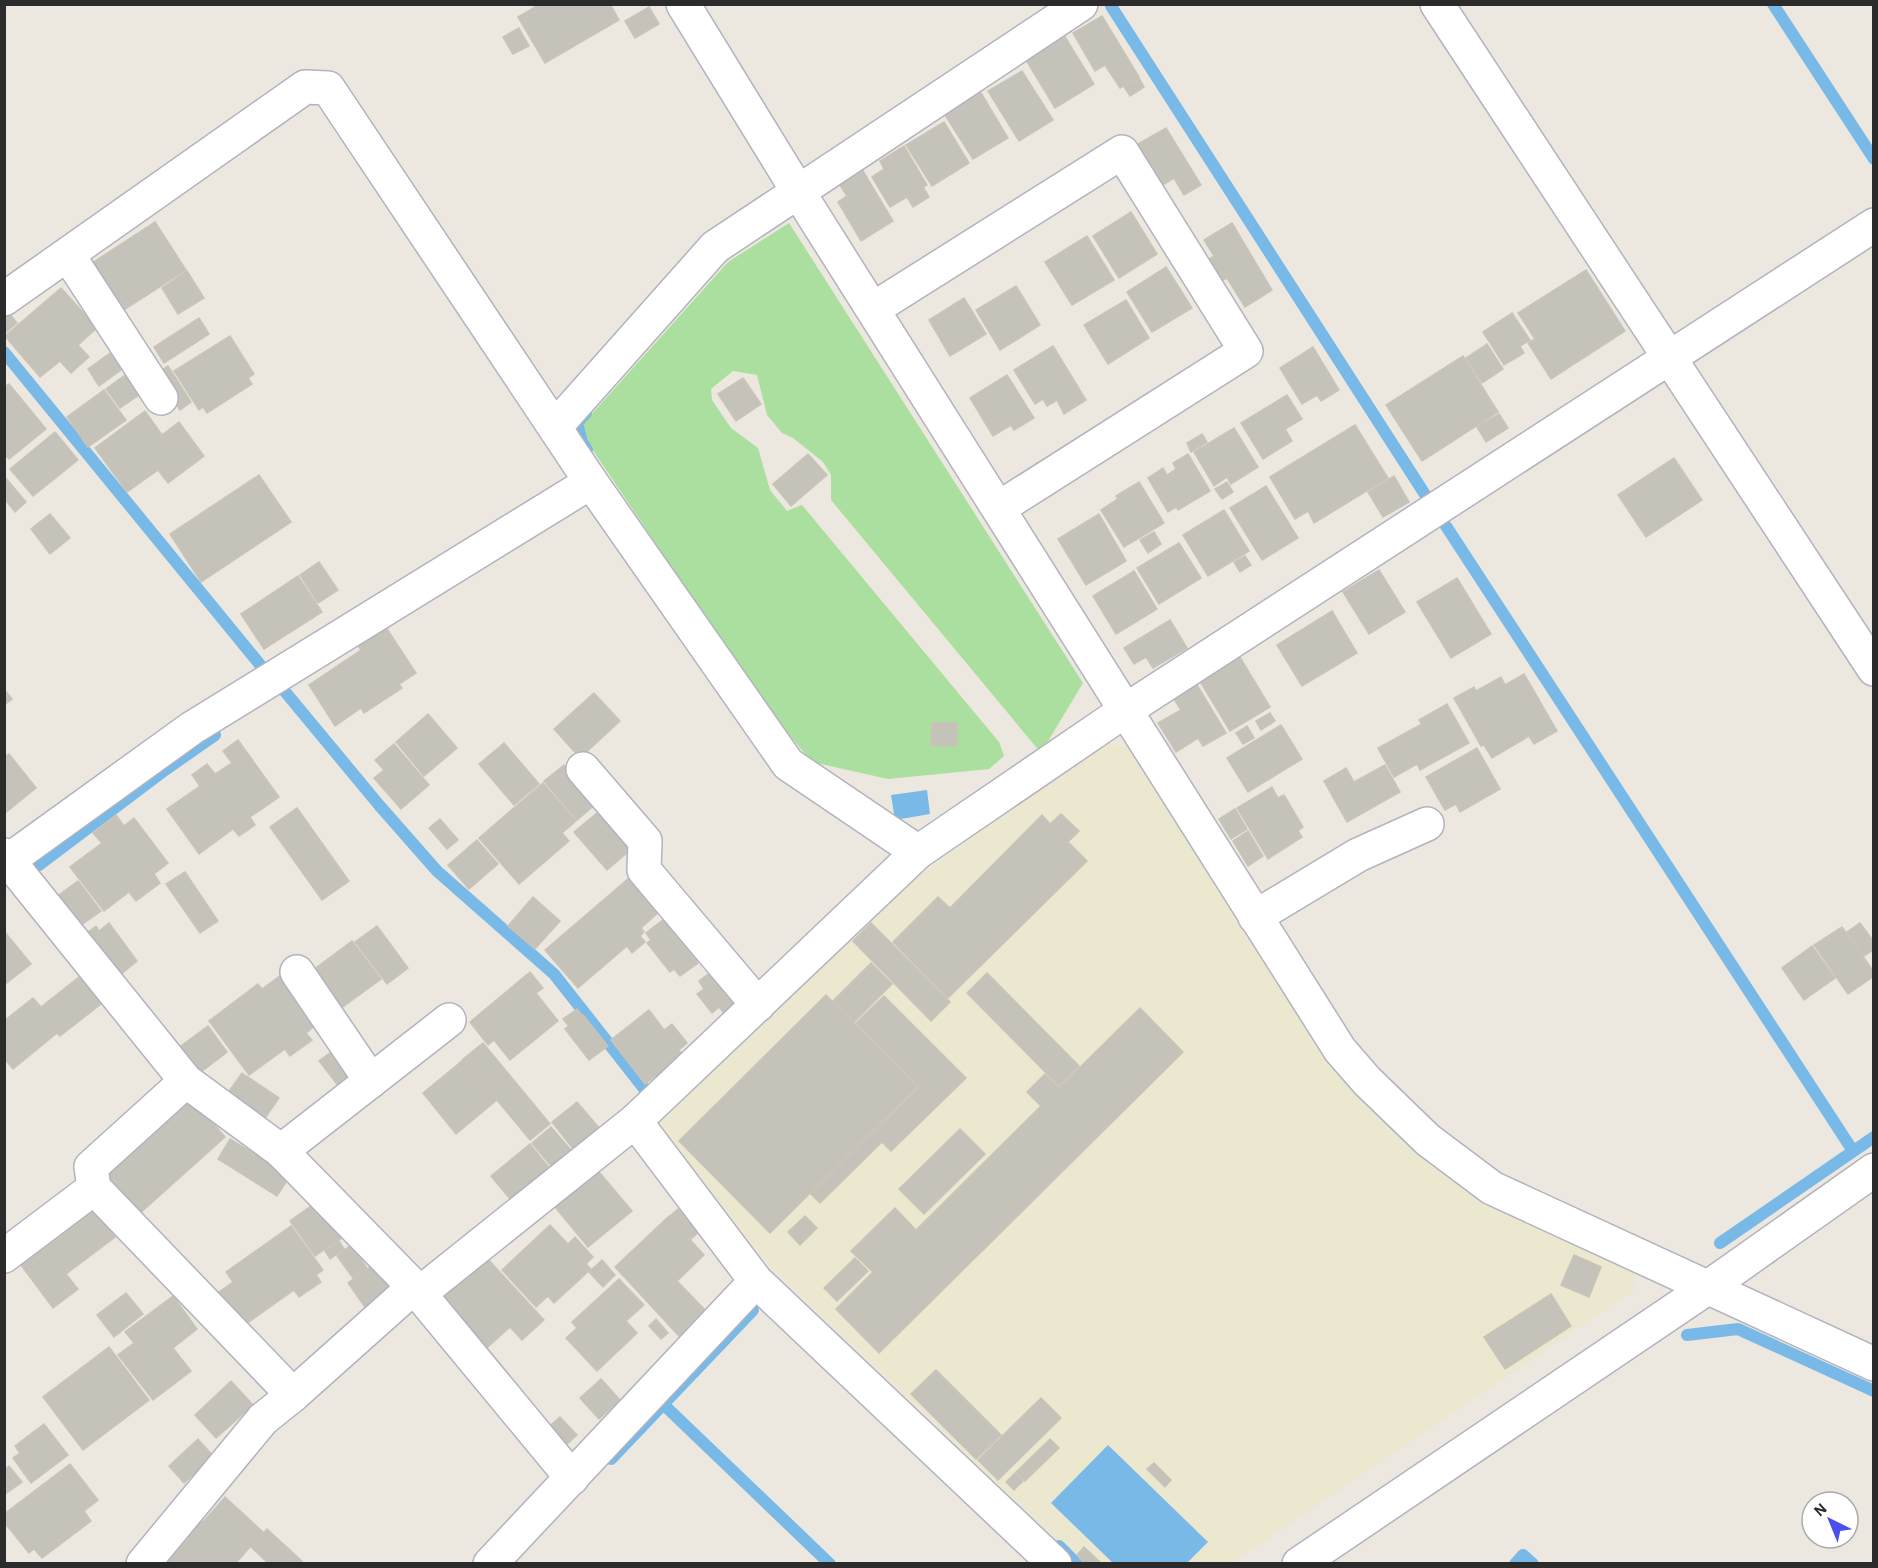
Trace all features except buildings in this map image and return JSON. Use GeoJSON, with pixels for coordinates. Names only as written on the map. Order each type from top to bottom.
{"type":"FeatureCollection","features":[{"type":"Feature","properties":{"kind":"street"},"geometry":{"type":"LineString","coordinates":[[683,4],[799,193],[1255,917],[1340,1050],[1367,1081],[1428,1140],[1492,1188],[1874,1364]]}},
{"type":"Feature","properties":{"kind":"street"},"geometry":{"type":"LineString","coordinates":[[555,427],[715,247],[1081,4]]}},
{"type":"Feature","properties":{"kind":"street"},"geometry":{"type":"LineString","coordinates":[[1437,4],[1874,669]]}},
{"type":"Feature","properties":{"kind":"street"},"geometry":{"type":"LineString","coordinates":[[4,299],[305,87],[328,88],[591,482],[788,764],[918,852]]}},
{"type":"Feature","properties":{"kind":"street"},"geometry":{"type":"LineString","coordinates":[[873,309],[1122,152],[1246,351],[999,508]]}},
{"type":"Feature","properties":{"kind":"street"},"geometry":{"type":"LineString","coordinates":[[143,1563],[263,1419],[417,1290],[636,1121],[918,852],[1126,710],[1874,225]]}},
{"type":"Feature","properties":{"kind":"street"},"geometry":{"type":"LineString","coordinates":[[68,255],[161,398]]}},
{"type":"Feature","properties":{"kind":"street"},"geometry":{"type":"LineString","coordinates":[[572,1478],[417,1290],[281,1151],[186,1082],[7,857],[192,728],[591,482]]}},
{"type":"Feature","properties":{"kind":"street"},"geometry":{"type":"LineString","coordinates":[[583,769],[645,841],[644,870],[758,1005]]}},
{"type":"Feature","properties":{"kind":"street"},"geometry":{"type":"LineString","coordinates":[[1255,917],[1358,855],[1427,824]]}},
{"type":"Feature","properties":{"kind":"street"},"geometry":{"type":"LineString","coordinates":[[297,972],[371,1081]]}},
{"type":"Feature","properties":{"kind":"street"},"geometry":{"type":"LineString","coordinates":[[281,1151],[449,1020]]}},
{"type":"Feature","properties":{"kind":"street"},"geometry":{"type":"LineString","coordinates":[[186,1082],[91,1167],[94,1188],[293,1395]]}},
{"type":"Feature","properties":{"kind":"street"},"geometry":{"type":"LineString","coordinates":[[636,1121],[756,1281],[1055,1563]]}},
{"type":"Feature","properties":{"kind":"street"},"geometry":{"type":"LineString","coordinates":[[1299,1563],[1707,1288],[1874,1170]]}},
{"type":"Feature","properties":{"kind":"street"},"geometry":{"type":"LineString","coordinates":[[4,1256],[94,1188]]}},
{"type":"Feature","properties":{"kind":"street"},"geometry":{"type":"LineString","coordinates":[[490,1563],[756,1281]]}},
{"type":"Feature","properties":{"kind":"shaded area"},"geometry":{"type":"Polygon","coordinates":[[[1103,742],[1128,749],[1322,1054],[1348,1084],[1444,1173],[1492,1206],[1635,1268],[1633,1291],[1232,1563],[1081,1563],[772,1268],[659,1125],[661,1112],[874,909],[1103,742]]]}},
{"type":"Feature","properties":{"kind":"green space"},"geometry":{"type":"Polygon","coordinates":[[[789,223],[1083,683],[1041,753],[831,500],[831,475],[823,462],[793,438],[782,433],[767,415],[757,375],[733,371],[711,389],[712,400],[731,428],[758,448],[770,490],[787,511],[802,505],[999,742],[1004,756],[989,769],[888,779],[812,762],[768,710],[586,440],[581,426],[728,262],[789,223]]]}},
{"type":"Feature","properties":{"kind":"water"},"geometry":{"type":"Polygon","coordinates":[[[927,790],[930,814],[895,820],[891,795],[927,790]]]}},
{"type":"Feature","properties":{"kind":"water"},"geometry":{"type":"Polygon","coordinates":[[[1108,1445],[1208,1542],[1187,1563],[1113,1563],[1051,1503],[1108,1445]]]}},
{"type":"Feature","properties":{"kind":"waterway"},"geometry":{"type":"LineString","coordinates":[[1773,4],[1874,159]]}},
{"type":"Feature","properties":{"kind":"waterway"},"geometry":{"type":"LineString","coordinates":[[1111,6],[1426,496]]}},
{"type":"Feature","properties":{"kind":"waterway"},"geometry":{"type":"LineString","coordinates":[[4,352],[266,672]]}},
{"type":"Feature","properties":{"kind":"waterway"},"geometry":{"type":"LineString","coordinates":[[586,413],[577,423],[582,442],[587,450]]}},
{"type":"Feature","properties":{"kind":"waterway"},"geometry":{"type":"LineString","coordinates":[[1446,526],[1853,1151]]}},
{"type":"Feature","properties":{"kind":"waterway"},"geometry":{"type":"LineString","coordinates":[[282,688],[437,871],[554,974],[646,1091]]}},
{"type":"Feature","properties":{"kind":"waterway"},"geometry":{"type":"LineString","coordinates":[[39,865],[215,735]]}},
{"type":"Feature","properties":{"kind":"waterway"},"geometry":{"type":"LineString","coordinates":[[1720,1243],[1874,1137]]}},
{"type":"Feature","properties":{"kind":"waterway"},"geometry":{"type":"LineString","coordinates":[[611,1459],[753,1310]]}},
{"type":"Feature","properties":{"kind":"waterway"},"geometry":{"type":"LineString","coordinates":[[1687,1335],[1738,1329],[1874,1391]]}},
{"type":"Feature","properties":{"kind":"waterway"},"geometry":{"type":"LineString","coordinates":[[663,1404],[830,1564]]}},
{"type":"Feature","properties":{"kind":"waterway"},"geometry":{"type":"LineString","coordinates":[[1059,1546],[1077,1564]]}},
{"type":"Feature","properties":{"kind":"waterway"},"geometry":{"type":"LineString","coordinates":[[1515,1564],[1523,1555],[1533,1564]]}}]}
